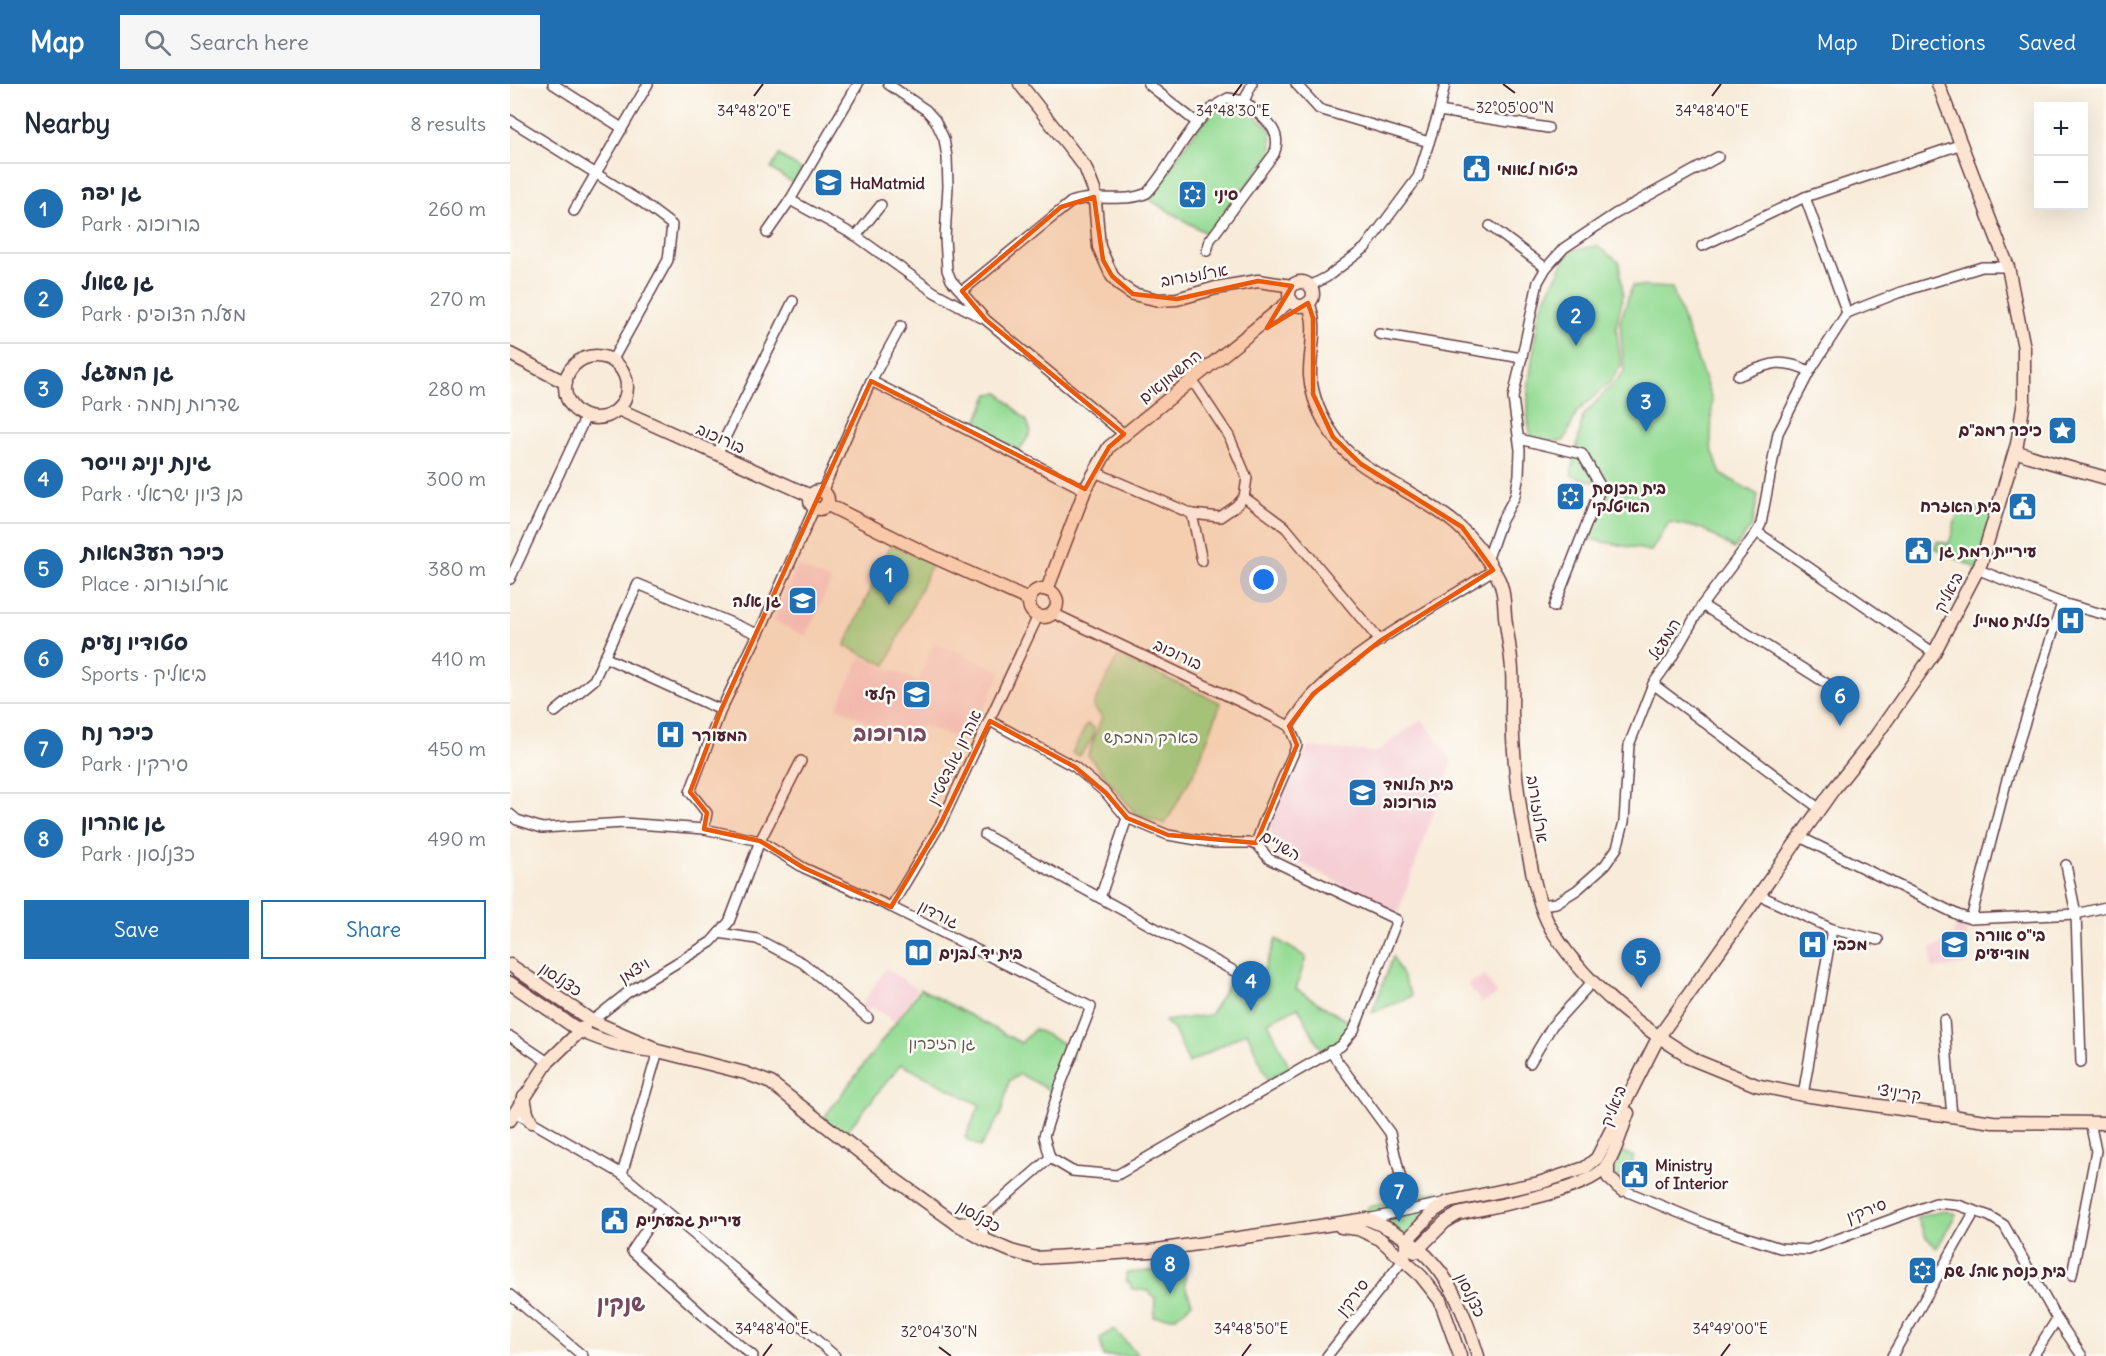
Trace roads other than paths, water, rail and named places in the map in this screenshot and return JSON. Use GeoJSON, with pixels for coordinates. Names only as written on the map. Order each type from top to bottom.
{"type":"FeatureCollection","features":[{"type":"Feature","properties":{"kind":"street"},"geometry":{"type":"LineString","coordinates":[[553,84],[622,128]]}},
{"type":"Feature","properties":{"kind":"street"},"geometry":{"type":"LineString","coordinates":[[574,211],[648,84]]}},
{"type":"Feature","properties":{"kind":"street"},"geometry":{"type":"LineString","coordinates":[[767,233],[790,200],[858,84]]}},
{"type":"Feature","properties":{"kind":"street"},"geometry":{"type":"LineString","coordinates":[[888,84],[926,110],[935,120],[944,139],[948,186],[945,238],[947,270],[951,280],[986,320],[1124,434]]}},
{"type":"Feature","properties":{"kind":"street","name":"ארלוזורוב"},"geometry":{"type":"LineString","coordinates":[[1020,84],[1085,167],[1092,181],[1097,236],[1103,260],[1120,286],[1133,294],[1159,300],[1177,299],[1216,288],[1258,281],[1292,286]]}},
{"type":"Feature","properties":{"kind":"street"},"geometry":{"type":"LineString","coordinates":[[1148,84],[1196,122]]}},
{"type":"Feature","properties":{"kind":"street"},"geometry":{"type":"LineString","coordinates":[[1244,101],[1252,84]]}},
{"type":"Feature","properties":{"kind":"street"},"geometry":{"type":"LineString","coordinates":[[1296,84],[1319,109],[1429,142]]}},
{"type":"Feature","properties":{"kind":"street"},"geometry":{"type":"LineString","coordinates":[[1310,286],[1327,277],[1365,248],[1418,177],[1445,84]]}},
{"type":"Feature","properties":{"kind":"street","name":"ביאליק"},"geometry":{"type":"LineString","coordinates":[[1585,1168],[1597,1158],[1657,1041],[1800,837],[1873,740],[1934,653],[1979,570],[2016,448],[2024,401],[2024,348],[2008,267],[1938,84]]}},
{"type":"Feature","properties":{"kind":"street"},"geometry":{"type":"LineString","coordinates":[[962,291],[1062,207],[1080,198],[1135,196],[1147,193],[1196,122],[1211,108],[1227,98],[1244,101],[1274,128],[1278,147],[1210,240],[1208,250]]}},
{"type":"Feature","properties":{"kind":"street"},"geometry":{"type":"LineString","coordinates":[[1439,111],[1548,128]]}},
{"type":"Feature","properties":{"kind":"street"},"geometry":{"type":"LineString","coordinates":[[510,120],[643,203],[672,225],[668,260],[612,361]]}},
{"type":"Feature","properties":{"kind":"street"},"geometry":{"type":"LineString","coordinates":[[1702,246],[1805,197],[1962,144]]}},
{"type":"Feature","properties":{"kind":"street"},"geometry":{"type":"LineString","coordinates":[[1256,843],[1263,821],[1297,745],[1289,726],[1313,694],[1339,670],[1491,564],[1500,524],[1515,496],[1519,475],[1520,450],[1513,398],[1538,282],[1546,268],[1564,248],[1615,214],[1718,157]]}},
{"type":"Feature","properties":{"kind":"street"},"geometry":{"type":"LineString","coordinates":[[1805,197],[1847,314],[1898,293],[1982,267],[2008,267]]}},
{"type":"Feature","properties":{"kind":"street"},"geometry":{"type":"LineString","coordinates":[[790,200],[856,237],[934,292],[986,320]]}},
{"type":"Feature","properties":{"kind":"street"},"geometry":{"type":"LineString","coordinates":[[856,237],[881,205]]}},
{"type":"Feature","properties":{"kind":"street"},"geometry":{"type":"LineString","coordinates":[[1490,225],[1546,268]]}},
{"type":"Feature","properties":{"kind":"street"},"geometry":{"type":"LineString","coordinates":[[934,292],[951,280]]}},
{"type":"Feature","properties":{"kind":"street"},"geometry":{"type":"LineString","coordinates":[[1303,282],[1310,286],[1313,293],[1308,303],[1297,305],[1291,300],[1289,293],[1292,286],[1303,282]]}},
{"type":"Feature","properties":{"kind":"street","name":"החשמונאים"},"geometry":{"type":"LineString","coordinates":[[1085,490],[1109,447],[1291,300]]}},
{"type":"Feature","properties":{"kind":"street"},"geometry":{"type":"LineString","coordinates":[[717,454],[793,301]]}},
{"type":"Feature","properties":{"kind":"street","name":"ארלוזורוב"},"geometry":{"type":"LineString","coordinates":[[1308,303],[1313,318],[1310,374],[1313,394],[1322,417],[1334,437],[1345,451],[1361,464],[1462,527],[1477,543],[1491,564],[1502,588],[1512,669],[1512,744],[1521,815],[1540,905],[1555,936],[1595,985],[1606,1003],[1657,1041]]}},
{"type":"Feature","properties":{"kind":"street","name":"המעגל"},"geometry":{"type":"LineString","coordinates":[[1540,905],[1556,903],[1577,890],[1605,865],[1617,848],[1624,822],[1629,745],[1653,684],[1671,659],[1702,605],[1757,532],[1761,524],[1778,434],[1810,371],[1847,314]]}},
{"type":"Feature","properties":{"kind":"street"},"geometry":{"type":"LineString","coordinates":[[704,829],[707,813],[690,792],[721,710],[758,634],[871,381],[901,326]]}},
{"type":"Feature","properties":{"kind":"street"},"geometry":{"type":"LineString","coordinates":[[1379,334],[1522,358]]}},
{"type":"Feature","properties":{"kind":"street"},"geometry":{"type":"LineString","coordinates":[[510,354],[566,383]]}},
{"type":"Feature","properties":{"kind":"street"},"geometry":{"type":"LineString","coordinates":[[603,357],[612,361],[619,367],[627,384],[624,402],[618,409],[603,417],[586,416],[577,411],[570,403],[566,390],[569,373],[583,359],[603,357]]}},
{"type":"Feature","properties":{"kind":"street"},"geometry":{"type":"LineString","coordinates":[[1738,376],[1778,362],[1788,362],[1810,371]]}},
{"type":"Feature","properties":{"kind":"street"},"geometry":{"type":"LineString","coordinates":[[1095,472],[1191,514],[1220,517],[1236,506],[1244,497],[1247,478],[1229,436],[1192,380]]}},
{"type":"Feature","properties":{"kind":"street"},"geometry":{"type":"LineString","coordinates":[[871,381],[1085,490],[1047,590]]}},
{"type":"Feature","properties":{"kind":"street","name":"בורוכוב"},"geometry":{"type":"LineString","coordinates":[[618,409],[1029,600]]}},
{"type":"Feature","properties":{"kind":"street"},"geometry":{"type":"LineString","coordinates":[[510,579],[586,416]]}},
{"type":"Feature","properties":{"kind":"street"},"geometry":{"type":"LineString","coordinates":[[1519,439],[1582,454],[1601,487],[1554,607]]}},
{"type":"Feature","properties":{"kind":"street"},"geometry":{"type":"LineString","coordinates":[[2016,448],[2106,478]]}},
{"type":"Feature","properties":{"kind":"street"},"geometry":{"type":"LineString","coordinates":[[1244,497],[1286,528],[1380,641]]}},
{"type":"Feature","properties":{"kind":"street"},"geometry":{"type":"LineString","coordinates":[[1191,514],[1202,561]]}},
{"type":"Feature","properties":{"kind":"street"},"geometry":{"type":"LineString","coordinates":[[1757,532],[1934,653]]}},
{"type":"Feature","properties":{"kind":"street"},"geometry":{"type":"LineString","coordinates":[[1979,570],[2062,603],[2106,615]]}},
{"type":"Feature","properties":{"kind":"street"},"geometry":{"type":"LineString","coordinates":[[555,712],[594,680],[638,584],[758,634]]}},
{"type":"Feature","properties":{"kind":"street"},"geometry":{"type":"LineString","coordinates":[[1047,590],[1051,592],[1057,604],[1053,613],[1046,617],[1038,616],[1032,611],[1029,600],[1036,591],[1047,590]]}},
{"type":"Feature","properties":{"kind":"street"},"geometry":{"type":"LineString","coordinates":[[1971,919],[2006,783],[2062,603]]}},
{"type":"Feature","properties":{"kind":"street"},"geometry":{"type":"LineString","coordinates":[[1702,605],[1832,687]]}},
{"type":"Feature","properties":{"kind":"street","name":"בורוכוב"},"geometry":{"type":"LineString","coordinates":[[1053,613],[1289,726]]}},
{"type":"Feature","properties":{"kind":"street","name":"אהרון גולדשטיין"},"geometry":{"type":"LineString","coordinates":[[891,907],[941,823],[1038,616]]}},
{"type":"Feature","properties":{"kind":"street"},"geometry":{"type":"LineString","coordinates":[[604,657],[721,710]]}},
{"type":"Feature","properties":{"kind":"street"},"geometry":{"type":"LineString","coordinates":[[1653,684],[1820,809]]}},
{"type":"Feature","properties":{"kind":"street","name":"השניים"},"geometry":{"type":"LineString","coordinates":[[990,721],[1075,767],[1106,793],[1127,818],[1168,835],[1215,843],[1256,843],[1269,859],[1397,920],[1354,1030],[1341,1046],[1330,1051]]}},
{"type":"Feature","properties":{"kind":"street","name":"ויצמן"},"geometry":{"type":"LineString","coordinates":[[513,1116],[548,1062],[580,1031],[627,993],[711,942],[729,922],[760,841],[801,761]]}},
{"type":"Feature","properties":{"kind":"street","name":"גורדון"},"geometry":{"type":"LineString","coordinates":[[510,814],[517,820],[542,828],[624,823],[704,829],[760,841],[804,868],[891,907],[1091,1007],[1059,1089],[1044,1136],[1050,1158]]}},
{"type":"Feature","properties":{"kind":"street"},"geometry":{"type":"LineString","coordinates":[[1100,898],[1127,818]]}},
{"type":"Feature","properties":{"kind":"street"},"geometry":{"type":"LineString","coordinates":[[985,835],[1234,971]]}},
{"type":"Feature","properties":{"kind":"street"},"geometry":{"type":"LineString","coordinates":[[1800,837],[1958,915],[1971,919],[2076,914],[2106,907]]}},
{"type":"Feature","properties":{"kind":"street"},"geometry":{"type":"LineString","coordinates":[[2066,865],[2076,914],[2081,1062]]}},
{"type":"Feature","properties":{"kind":"street"},"geometry":{"type":"LineString","coordinates":[[1759,895],[1832,929],[1878,940]]}},
{"type":"Feature","properties":{"kind":"street"},"geometry":{"type":"LineString","coordinates":[[1803,1095],[1832,929]]}},
{"type":"Feature","properties":{"kind":"street"},"geometry":{"type":"LineString","coordinates":[[719,933],[757,939],[803,963],[868,1018]]}},
{"type":"Feature","properties":{"kind":"street","name":"כצנלסון"},"geometry":{"type":"LineString","coordinates":[[510,965],[592,1021],[658,1051]]}},
{"type":"Feature","properties":{"kind":"street","name":"כצנלסון"},"geometry":{"type":"LineString","coordinates":[[510,983],[580,1031],[611,1043],[658,1051],[745,1073],[771,1083],[893,1178],[957,1224],[983,1239],[1011,1251],[1036,1258],[1150,1251],[1367,1220],[1382,1225],[1419,1248],[1436,1264],[1455,1292],[1478,1356]]}},
{"type":"Feature","properties":{"kind":"street"},"geometry":{"type":"LineString","coordinates":[[1530,1062],[1552,1026],[1595,985]]}},
{"type":"Feature","properties":{"kind":"street"},"geometry":{"type":"LineString","coordinates":[[1944,1020],[1952,1117]]}},
{"type":"Feature","properties":{"kind":"street"},"geometry":{"type":"LineString","coordinates":[[511,1036],[548,1062]]}},
{"type":"Feature","properties":{"kind":"street","name":"ביאליק"},"geometry":{"type":"LineString","coordinates":[[1596,1177],[1608,1164],[1657,1041]]}},
{"type":"Feature","properties":{"kind":"street","name":"קריניצי"},"geometry":{"type":"LineString","coordinates":[[1657,1041],[1756,1085],[1803,1095],[1993,1122],[2106,1123]]}},
{"type":"Feature","properties":{"kind":"street"},"geometry":{"type":"LineString","coordinates":[[622,1174],[658,1051]]}},
{"type":"Feature","properties":{"kind":"street"},"geometry":{"type":"LineString","coordinates":[[957,1224],[976,1222],[1050,1158],[1072,1172],[1117,1175],[1330,1051],[1390,1133],[1404,1192]]}},
{"type":"Feature","properties":{"kind":"street"},"geometry":{"type":"LineString","coordinates":[[524,1097],[531,1122]]}},
{"type":"Feature","properties":{"kind":"street"},"geometry":{"type":"LineString","coordinates":[[513,1116],[531,1122],[622,1174],[722,1257],[835,1356]]}},
{"type":"Feature","properties":{"kind":"street"},"geometry":{"type":"LineString","coordinates":[[2072,1275],[2096,1151],[2090,1122]]}},
{"type":"Feature","properties":{"kind":"street"},"geometry":{"type":"LineString","coordinates":[[1608,1164],[1608,1177],[1622,1190]]}},
{"type":"Feature","properties":{"kind":"street"},"geometry":{"type":"LineString","coordinates":[[1367,1220],[1539,1183],[1585,1168]]}},
{"type":"Feature","properties":{"kind":"street","name":"סירקין"},"geometry":{"type":"LineString","coordinates":[[1585,1168],[1596,1177],[1622,1190],[1711,1227],[1780,1248],[1808,1250],[1936,1203],[1958,1205],[1975,1210],[2004,1225],[2057,1319],[2082,1356]]}},
{"type":"Feature","properties":{"kind":"street","name":"סירקין"},"geometry":{"type":"LineString","coordinates":[[1327,1356],[1404,1259],[1419,1248],[1445,1222],[1458,1214],[1562,1191],[1596,1177]]}},
{"type":"Feature","properties":{"kind":"street"},"geometry":{"type":"LineString","coordinates":[[1407,1240],[1434,1211],[1448,1202]]}},
{"type":"Feature","properties":{"kind":"street"},"geometry":{"type":"LineString","coordinates":[[661,1207],[632,1251],[707,1319],[753,1356]]}},
{"type":"Feature","properties":{"kind":"street"},"geometry":{"type":"LineString","coordinates":[[1892,1356],[1975,1210]]}},
{"type":"Feature","properties":{"kind":"street"},"geometry":{"type":"LineString","coordinates":[[983,1239],[983,1226],[988,1212]]}},
{"type":"Feature","properties":{"kind":"street","name":"כצנלסון"},"geometry":{"type":"LineString","coordinates":[[1328,1226],[1358,1229],[1380,1239],[1404,1259],[1440,1300],[1460,1356]]}},
{"type":"Feature","properties":{"kind":"street","name":"סירקין"},"geometry":{"type":"LineString","coordinates":[[1404,1259],[1407,1240]]}},
{"type":"Feature","properties":{"kind":"street"},"geometry":{"type":"LineString","coordinates":[[510,1295],[583,1356]]}},
{"type":"Feature","properties":{"kind":"street"},"geometry":{"type":"LineString","coordinates":[[2033,1356],[2057,1319]]}},
{"type":"Feature","properties":{"kind":"place","name":"ביטוח לאומי"},"geometry":{"type":"Point","coordinates":[1476,169]}},
{"type":"Feature","properties":{"kind":"place","name":"HaMatmid"},"geometry":{"type":"Point","coordinates":[829,183]}},
{"type":"Feature","properties":{"kind":"place","name":"סיני"},"geometry":{"type":"Point","coordinates":[1193,194]}},
{"type":"Feature","properties":{"kind":"place","name":"גן שאול"},"geometry":{"type":"Point","coordinates":[1576,346]}},
{"type":"Feature","properties":{"kind":"place","name":"כיכר רמב\"ם"},"geometry":{"type":"Point","coordinates":[2063,430]}},
{"type":"Feature","properties":{"kind":"place","name":"גן המעגל"},"geometry":{"type":"Point","coordinates":[1646,432]}},
{"type":"Feature","properties":{"kind":"place","name":"בית הכנסת האיטלקי"},"geometry":{"type":"Point","coordinates":[1571,497]}},
{"type":"Feature","properties":{"kind":"place","name":"בית האזרח"},"geometry":{"type":"Point","coordinates":[2022,506]}},
{"type":"Feature","properties":{"kind":"place","name":"עיריית רמת גן"},"geometry":{"type":"Point","coordinates":[1918,551]}},
{"type":"Feature","properties":{"kind":"place","name":"גן אלה"},"geometry":{"type":"Point","coordinates":[802,601]}},
{"type":"Feature","properties":{"kind":"place","name":"גן יפה"},"geometry":{"type":"Point","coordinates":[889,605]}},
{"type":"Feature","properties":{"kind":"place","name":"כללית סמייל"},"geometry":{"type":"Point","coordinates":[2071,621]}},
{"type":"Feature","properties":{"kind":"place","name":"קלעי"},"geometry":{"type":"Point","coordinates":[917,694]}},
{"type":"Feature","properties":{"kind":"place","name":"סטודיו נעים"},"geometry":{"type":"Point","coordinates":[1840,726]}},
{"type":"Feature","properties":{"kind":"place","name":"המעורר"},"geometry":{"type":"Point","coordinates":[671,735]}},
{"type":"Feature","properties":{"kind":"place","name":"בית הלומד בורוכוב"},"geometry":{"type":"Point","coordinates":[1362,793]}},
{"type":"Feature","properties":{"kind":"place","name":"מכבי"},"geometry":{"type":"Point","coordinates":[1812,944]}},
{"type":"Feature","properties":{"kind":"place","name":"בי\"ס אורה מודיעים"},"geometry":{"type":"Point","coordinates":[1954,944]}},
{"type":"Feature","properties":{"kind":"place","name":"בית יד לבנים"},"geometry":{"type":"Point","coordinates":[918,953]}},
{"type":"Feature","properties":{"kind":"place","name":"כיכר העצמאות"},"geometry":{"type":"Point","coordinates":[1641,988]}},
{"type":"Feature","properties":{"kind":"place","name":"גינת יניב וייסר"},"geometry":{"type":"Point","coordinates":[1251,1011]}},
{"type":"Feature","properties":{"kind":"place","name":"Ministry of Interior"},"geometry":{"type":"Point","coordinates":[1634,1174]}},
{"type":"Feature","properties":{"kind":"place","name":"עיריית גבעתיים"},"geometry":{"type":"Point","coordinates":[615,1220]}},
{"type":"Feature","properties":{"kind":"place","name":"כיכר נח"},"geometry":{"type":"Point","coordinates":[1399,1222]}},
{"type":"Feature","properties":{"kind":"place","name":"בית כנסת אהל שם"},"geometry":{"type":"Point","coordinates":[1923,1271]}},
{"type":"Feature","properties":{"kind":"place","name":"גן אהרון"},"geometry":{"type":"Point","coordinates":[1170,1294]}},
{"type":"Feature","properties":{"kind":"district","name":"בורוכוב"},"geometry":{"type":"Point","coordinates":[890,733]}},
{"type":"Feature","properties":{"kind":"district","name":"שנקין"},"geometry":{"type":"Point","coordinates":[621,1303]}},
{"type":"Feature","properties":{"kind":"park label","name":"פארק המכתש"},"geometry":{"type":"Point","coordinates":[1151,737]}},
{"type":"Feature","properties":{"kind":"park label","name":"גן הזיכרון"},"geometry":{"type":"Point","coordinates":[942,1043]}}]}
